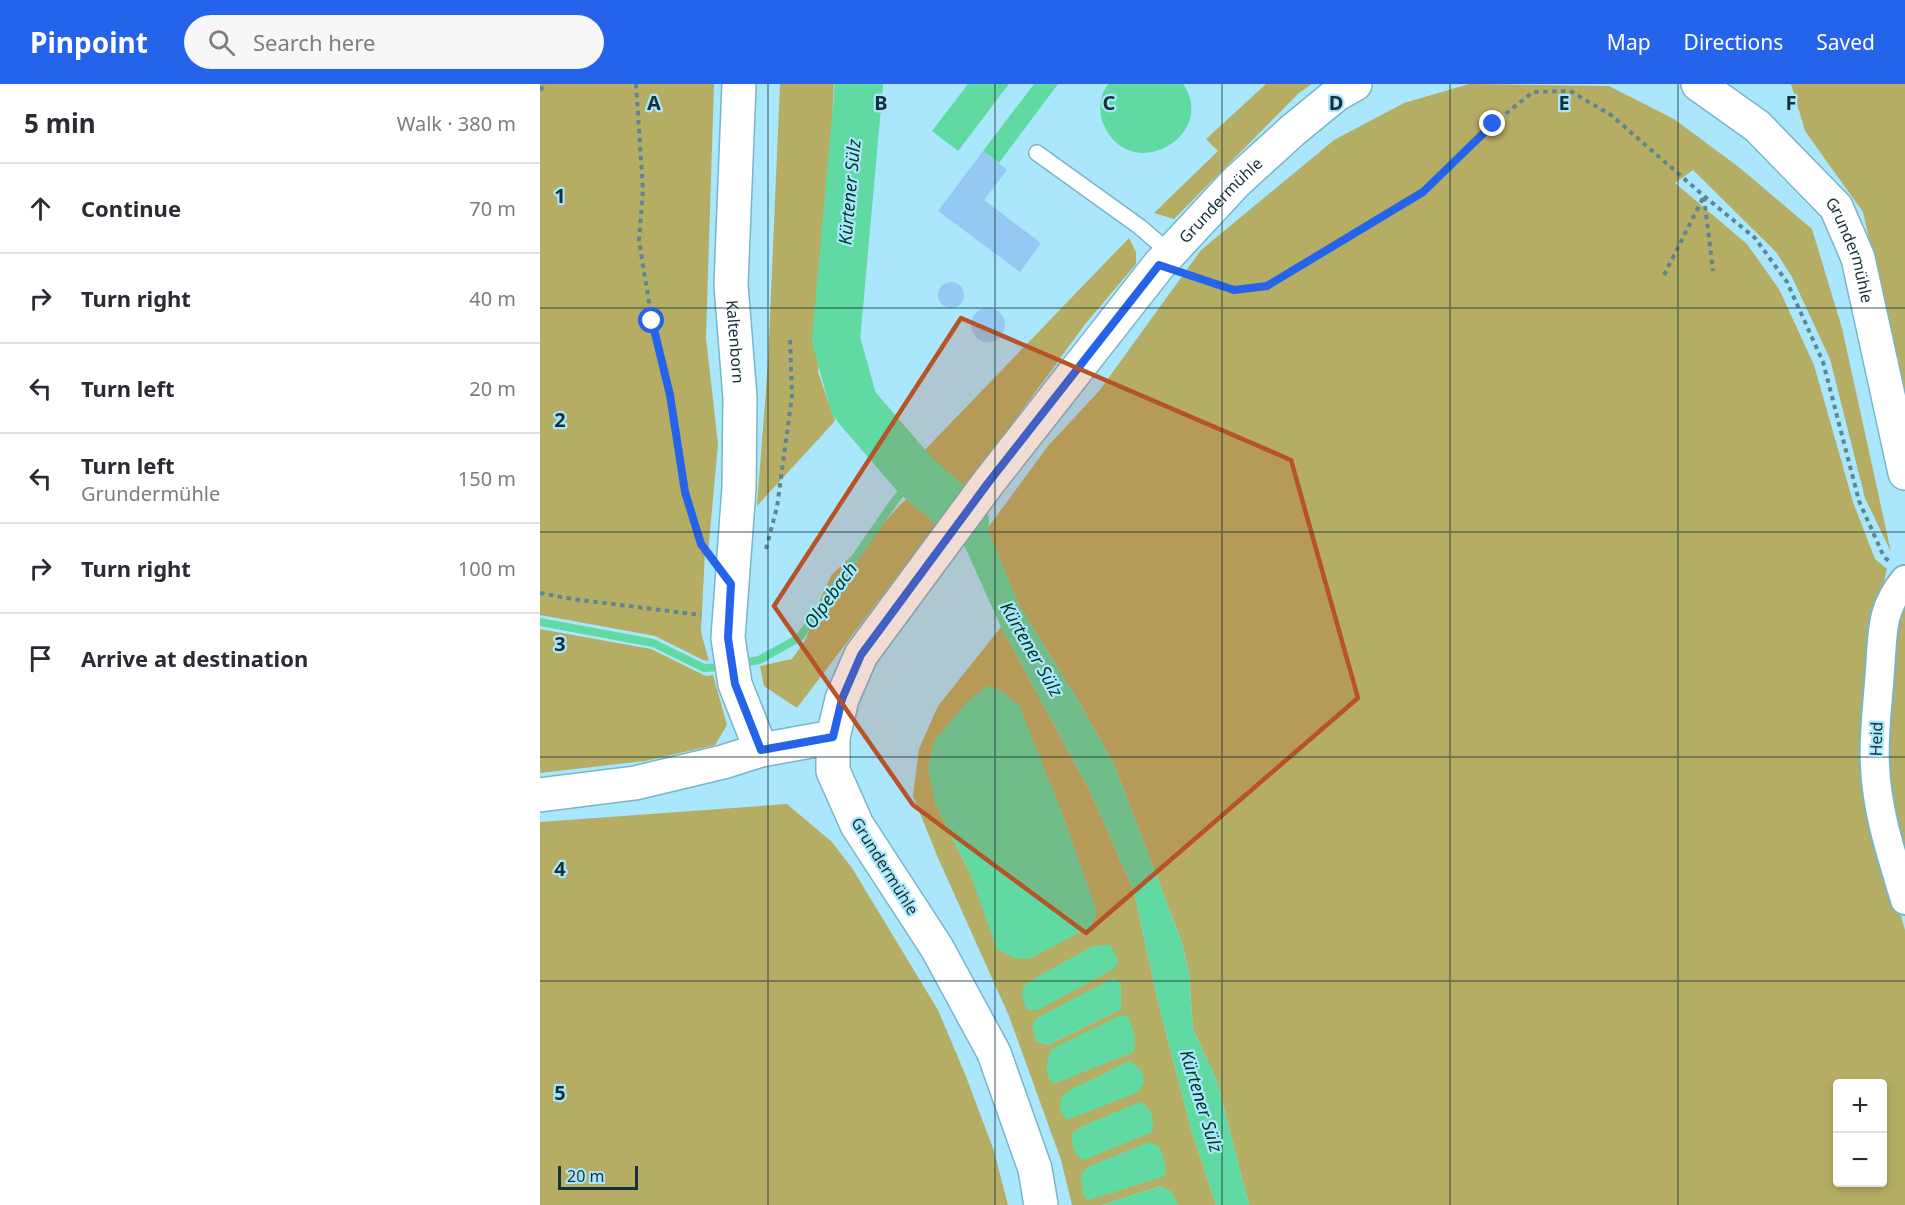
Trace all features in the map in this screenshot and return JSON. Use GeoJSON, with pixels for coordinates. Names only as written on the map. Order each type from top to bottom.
{"type":"FeatureCollection","features":[{"type":"Feature","properties":{"kind":"main road","name":"Kaltenborn"},"geometry":{"type":"LineString","coordinates":[[739,84],[731,285],[740,398],[739,488],[730,612],[735,684],[761,750]]}},
{"type":"Feature","properties":{"kind":"main road","name":"Grundermühle"},"geometry":{"type":"LineString","coordinates":[[1041,1205],[1035,1169],[994,1053],[937,948],[857,825],[833,771],[833,737],[842,699],[861,655],[988,483],[1164,259],[1236,182],[1337,94],[1355,84]]}},
{"type":"Feature","properties":{"kind":"main road","name":"Grundermühle"},"geometry":{"type":"LineString","coordinates":[[1698,84],[1757,126],[1836,207],[1858,258],[1905,473]]}},
{"type":"Feature","properties":{"kind":"main road"},"geometry":{"type":"LineString","coordinates":[[540,795],[634,783],[723,762],[761,750],[833,737]]}},
{"type":"Feature","properties":{"kind":"street","name":"Heid"},"geometry":{"type":"LineString","coordinates":[[1898,572],[1885,616],[1875,730],[1875,766],[1886,836],[1905,900]]}},
{"type":"Feature","properties":{"kind":"lane"},"geometry":{"type":"LineString","coordinates":[[1037,153],[1140,227],[1164,259]]}},
{"type":"Feature","properties":{"kind":"path"},"geometry":{"type":"LineString","coordinates":[[540,90],[547,84]]}},
{"type":"Feature","properties":{"kind":"path"},"geometry":{"type":"LineString","coordinates":[[540,593],[573,599],[730,612],[701,544],[685,492],[670,395],[652,321],[639,240],[643,190],[636,84]]}},
{"type":"Feature","properties":{"kind":"path"},"geometry":{"type":"LineString","coordinates":[[1164,259],[1234,290],[1267,286],[1423,192],[1493,124],[1533,92],[1570,91],[1611,115],[1755,238],[1787,282],[1822,362],[1859,501],[1884,557],[1898,572]]}},
{"type":"Feature","properties":{"kind":"path"},"geometry":{"type":"LineString","coordinates":[[1704,196],[1713,271]]}},
{"type":"Feature","properties":{"kind":"path"},"geometry":{"type":"LineString","coordinates":[[1664,275],[1704,196]]}},
{"type":"Feature","properties":{"kind":"path"},"geometry":{"type":"LineString","coordinates":[[765,552],[777,507],[792,396],[790,336]]}},
{"type":"Feature","properties":{"kind":"highlighted area"},"geometry":{"type":"Polygon","coordinates":[[[961,318],[1291,460],[1358,698],[1086,933],[913,805],[774,606],[961,318]]]}},
{"type":"Feature","properties":{"kind":"shaded area"},"geometry":{"type":"Polygon","coordinates":[[[540,84],[714,84],[706,338],[718,444],[708,553],[705,551],[701,632],[709,661],[655,636],[540,615],[540,84]]]}},
{"type":"Feature","properties":{"kind":"shaded area"},"geometry":{"type":"Polygon","coordinates":[[[780,84],[834,84],[818,372],[835,421],[757,506],[768,363],[780,84]]]}},
{"type":"Feature","properties":{"kind":"shaded area"},"geometry":{"type":"Polygon","coordinates":[[[1266,84],[1312,84],[1299,93],[1174,219],[1154,213],[1218,151],[1206,139],[1266,84]]]}},
{"type":"Feature","properties":{"kind":"shaded area"},"geometry":{"type":"Polygon","coordinates":[[[1469,84],[1609,86],[1674,119],[1740,168],[1812,229],[1842,328],[1891,552],[1865,498],[1830,359],[1792,277],[1776,252],[1693,170],[1675,183],[1747,244],[1779,289],[1814,365],[1853,502],[1875,559],[1887,569],[1875,620],[1879,840],[1905,930],[1905,1205],[1249,1205],[1217,1081],[1193,1029],[1189,973],[1182,943],[1114,764],[1019,605],[987,529],[1048,446],[1099,391],[1201,250],[1334,140],[1404,103],[1469,84]]]}},
{"type":"Feature","properties":{"kind":"shaded area"},"geometry":{"type":"Polygon","coordinates":[[[1791,84],[1905,84],[1905,398],[1863,212],[1805,131],[1791,84]]]}},
{"type":"Feature","properties":{"kind":"shaded area"},"geometry":{"type":"Polygon","coordinates":[[[1129,238],[1136,252],[1136,264],[1086,323],[961,493],[919,456],[1129,238]]]}},
{"type":"Feature","properties":{"kind":"shaded area"},"geometry":{"type":"Polygon","coordinates":[[[915,493],[941,518],[797,708],[764,686],[760,666],[792,659],[806,639],[832,574],[864,545],[901,504],[915,493]]]}},
{"type":"Feature","properties":{"kind":"shaded area"},"geometry":{"type":"Polygon","coordinates":[[[1905,599],[1905,867],[1883,766],[1892,623],[1905,599]]]}},
{"type":"Feature","properties":{"kind":"shaded area"},"geometry":{"type":"Polygon","coordinates":[[[1001,627],[1090,791],[1134,892],[1159,1006],[1191,1129],[1216,1205],[1178,1205],[1171,1192],[1161,1186],[1102,1205],[1072,1205],[1061,1160],[1009,1016],[938,858],[913,796],[919,749],[938,706],[1001,627]],[[935,803],[969,871],[1087,885],[1061,810],[935,803]],[[1121,1009],[1036,1041],[1048,1045],[1121,1009]]]}},
{"type":"Feature","properties":{"kind":"shaded area"},"geometry":{"type":"Polygon","coordinates":[[[540,629],[651,649],[706,676],[713,675],[727,725],[715,745],[645,761],[540,773],[540,629]]]}},
{"type":"Feature","properties":{"kind":"shaded area"},"geometry":{"type":"Polygon","coordinates":[[[787,804],[832,842],[852,868],[938,1010],[994,1151],[1008,1205],[540,1205],[540,822],[787,804]]]}},
{"type":"Feature","properties":{"kind":"water"},"geometry":{"type":"Polygon","coordinates":[[[968,84],[1009,84],[958,151],[932,131],[968,84]]]}},
{"type":"Feature","properties":{"kind":"water"},"geometry":{"type":"Polygon","coordinates":[[[1034,84],[1058,84],[999,163],[983,151],[1034,84]]]}},
{"type":"Feature","properties":{"kind":"water"},"geometry":{"type":"Polygon","coordinates":[[[1108,84],[1183,84],[1191,103],[1189,121],[1180,136],[1166,147],[1149,152],[1132,151],[1115,142],[1103,123],[1101,103],[1108,84]]]}},
{"type":"Feature","properties":{"kind":"water"},"geometry":{"type":"Polygon","coordinates":[[[928,463],[961,493],[983,518],[1019,605],[1114,764],[1182,943],[1189,973],[1193,1029],[1217,1081],[1249,1205],[1216,1205],[1191,1129],[1159,1006],[1134,892],[1090,791],[1001,627],[964,545],[947,523],[915,493],[904,488],[928,463]]]}},
{"type":"Feature","properties":{"kind":"water"},"geometry":{"type":"Polygon","coordinates":[[[987,686],[1002,691],[1019,705],[1061,810],[1097,912],[1092,926],[1029,959],[1014,958],[997,949],[969,871],[935,803],[928,768],[934,741],[967,702],[987,686]]]}},
{"type":"Feature","properties":{"kind":"water"},"geometry":{"type":"Polygon","coordinates":[[[1110,945],[1118,960],[1115,968],[1038,1010],[1028,1010],[1022,997],[1026,983],[1093,946],[1110,945]]]}},
{"type":"Feature","properties":{"kind":"water"},"geometry":{"type":"Polygon","coordinates":[[[1114,978],[1121,983],[1121,1009],[1048,1045],[1036,1041],[1032,1026],[1036,1018],[1114,978]]]}},
{"type":"Feature","properties":{"kind":"water"},"geometry":{"type":"Polygon","coordinates":[[[1121,1015],[1128,1016],[1135,1037],[1134,1052],[1053,1084],[1048,1076],[1047,1066],[1048,1057],[1053,1048],[1121,1015]]]}},
{"type":"Feature","properties":{"kind":"water"},"geometry":{"type":"Polygon","coordinates":[[[1129,1061],[1141,1069],[1144,1082],[1138,1092],[1067,1120],[1060,1110],[1061,1098],[1068,1091],[1129,1061]]]}},
{"type":"Feature","properties":{"kind":"water"},"geometry":{"type":"Polygon","coordinates":[[[1140,1102],[1152,1114],[1152,1132],[1084,1160],[1076,1155],[1072,1134],[1080,1127],[1140,1102]]]}},
{"type":"Feature","properties":{"kind":"water"},"geometry":{"type":"Polygon","coordinates":[[[1149,1142],[1160,1147],[1165,1165],[1165,1176],[1089,1200],[1083,1196],[1081,1173],[1090,1166],[1149,1142]]]}},
{"type":"Feature","properties":{"kind":"water"},"geometry":{"type":"Polygon","coordinates":[[[1161,1186],[1172,1192],[1178,1205],[1102,1205],[1161,1186]]]}},
{"type":"Feature","properties":{"kind":"building"},"geometry":{"type":"Polygon","coordinates":[[[983,151],[1007,170],[984,200],[1041,243],[1020,272],[938,211],[983,151]]]}},
{"type":"Feature","properties":{"kind":"building"},"geometry":{"type":"Polygon","coordinates":[[[951,282],[960,286],[964,295],[960,304],[951,308],[942,304],[938,295],[942,286],[951,282]]]}},
{"type":"Feature","properties":{"kind":"building"},"geometry":{"type":"Polygon","coordinates":[[[988,308],[1000,313],[1005,325],[1000,337],[988,342],[976,337],[971,325],[976,313],[988,308]]]}},
{"type":"Feature","properties":{"kind":"waterway","name":"Kürtener Sülz"},"geometry":{"type":"LineString","coordinates":[[859,84],[836,340],[854,404],[916,476],[957,511],[965,521]]}},
{"type":"Feature","properties":{"kind":"waterway","name":"Olpebach"},"geometry":{"type":"LineString","coordinates":[[748,662],[759,660],[799,638],[896,499],[916,476]]}},
{"type":"Feature","properties":{"kind":"waterway","name":"Olpebach"},"geometry":{"type":"LineString","coordinates":[[540,622],[653,643],[704,668],[721,667]]}},
{"type":"Feature","properties":{"kind":"route"},"geometry":{"type":"LineString","coordinates":[[652,321],[670,395],[685,492],[701,544],[731,584],[728,638],[735,684],[761,750],[833,737],[842,699],[861,655],[988,483],[1159,265],[1234,290],[1267,286],[1423,192],[1493,124]]}}]}
